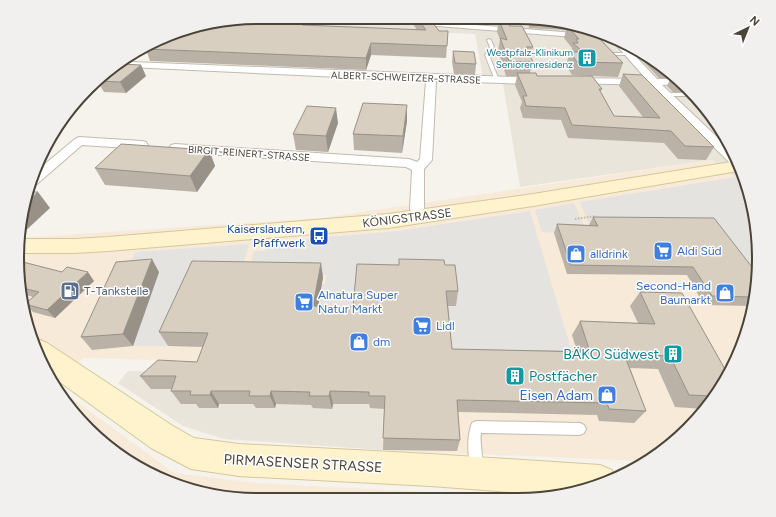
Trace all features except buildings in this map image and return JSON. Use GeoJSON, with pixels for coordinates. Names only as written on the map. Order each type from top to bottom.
{"type":"FeatureCollection","features":[{"type":"Feature","properties":{"kind":"main road","name":"KÖNIGSTRASSE"},"geometry":{"type":"LineString","coordinates":[[24,254],[74,246],[319,227],[420,217],[568,195],[732,165]]}},
{"type":"Feature","properties":{"kind":"main road","name":"KÖNIGSTRASSE"},"geometry":{"type":"LineString","coordinates":[[25,246],[74,246]]}},
{"type":"Feature","properties":{"kind":"main road","name":"PIRMASENSER STRASSE"},"geometry":{"type":"LineString","coordinates":[[46,356],[162,437],[191,453],[239,460],[476,473],[592,481]]}},
{"type":"Feature","properties":{"kind":"street"},"geometry":{"type":"LineString","coordinates":[[437,24],[597,38]]}},
{"type":"Feature","properties":{"kind":"street"},"geometry":{"type":"LineString","coordinates":[[624,49],[653,82],[727,154]]}},
{"type":"Feature","properties":{"kind":"street"},"geometry":{"type":"LineString","coordinates":[[629,55],[636,55]]}},
{"type":"Feature","properties":{"kind":"street","name":"ALBERT-SCHWEITZER-STRASSE"},"geometry":{"type":"LineString","coordinates":[[132,65],[431,78],[546,81]]}},
{"type":"Feature","properties":{"kind":"street"},"geometry":{"type":"LineString","coordinates":[[420,217],[417,209],[418,168],[426,160],[431,78]]}},
{"type":"Feature","properties":{"kind":"street"},"geometry":{"type":"LineString","coordinates":[[561,81],[672,82]]}},
{"type":"Feature","properties":{"kind":"street","name":"BIRGIT-REINERT-STRASSE"},"geometry":{"type":"LineString","coordinates":[[40,174],[79,141],[409,163],[418,168]]}},
{"type":"Feature","properties":{"kind":"lane"},"geometry":{"type":"LineString","coordinates":[[489,40],[492,47],[487,56],[497,80]]}},
{"type":"Feature","properties":{"kind":"lane"},"geometry":{"type":"LineString","coordinates":[[602,48],[607,54],[629,55]]}},
{"type":"Feature","properties":{"kind":"lane"},"geometry":{"type":"LineString","coordinates":[[666,95],[685,95]]}},
{"type":"Feature","properties":{"kind":"lane"},"geometry":{"type":"LineString","coordinates":[[476,473],[474,440],[476,427],[580,429]]}},
{"type":"Feature","properties":{"kind":"path"},"geometry":{"type":"LineString","coordinates":[[574,219],[596,216]]}},
{"type":"Feature","properties":{"kind":"shaded area"},"geometry":{"type":"Polygon","coordinates":[[[518,24],[548,26],[593,36],[635,55],[672,82],[704,116],[721,141],[739,180],[711,160],[520,187],[503,83],[484,83],[475,34],[241,25],[518,24]]]}},
{"type":"Feature","properties":{"kind":"shaded area"},"geometry":{"type":"Polygon","coordinates":[[[711,160],[739,180],[744,198],[750,228],[752,258],[750,289],[740,334],[721,376],[704,401],[672,435],[637,461],[382,450],[384,366],[83,358],[58,380],[36,334],[32,319],[26,289],[24,258],[25,238],[322,218],[711,160]]]}},
{"type":"Feature","properties":{"kind":"shaded area"},"geometry":{"type":"Polygon","coordinates":[[[736,177],[740,183],[750,228],[752,258],[751,276],[707,227],[589,225],[580,202],[736,177]]]}},
{"type":"Feature","properties":{"kind":"shaded area"},"geometry":{"type":"Polygon","coordinates":[[[574,203],[588,235],[542,232],[535,210],[574,203]]]}},
{"type":"Feature","properties":{"kind":"shaded area"},"geometry":{"type":"Polygon","coordinates":[[[530,211],[576,366],[449,363],[444,306],[456,306],[453,280],[355,321],[316,320],[322,284],[325,284],[327,275],[199,276],[168,346],[133,346],[125,275],[135,252],[249,244],[243,264],[251,264],[254,251],[266,251],[268,242],[398,231],[530,211]]]}},
{"type":"Feature","properties":{"kind":"shaded area"},"geometry":{"type":"Polygon","coordinates":[[[128,371],[384,375],[382,450],[224,439],[183,426],[118,383],[128,371]]]}},
{"type":"Feature","properties":{"kind":"shaded area"},"geometry":{"type":"Polygon","coordinates":[[[68,395],[174,473],[256,483],[445,493],[258,493],[228,491],[198,485],[183,481],[155,469],[141,462],[116,445],[82,413],[68,395]]]}},
{"type":"Feature","properties":{"kind":"place","name":"Westpfalz-Klinikum Seniorenresidenz"},"geometry":{"type":"Point","coordinates":[587,58]}},
{"type":"Feature","properties":{"kind":"place","name":"Kaiserslautern, Pfaffwerk"},"geometry":{"type":"Point","coordinates":[319,236]}},
{"type":"Feature","properties":{"kind":"place","name":"Aldi Süd"},"geometry":{"type":"Point","coordinates":[663,251]}},
{"type":"Feature","properties":{"kind":"place","name":"alldrink"},"geometry":{"type":"Point","coordinates":[576,254]}},
{"type":"Feature","properties":{"kind":"place","name":"T-Tankstelle"},"geometry":{"type":"Point","coordinates":[70,291]}},
{"type":"Feature","properties":{"kind":"place","name":"Second-Hand Baumarkt"},"geometry":{"type":"Point","coordinates":[725,293]}},
{"type":"Feature","properties":{"kind":"place","name":"Alnatura Super Natur Markt"},"geometry":{"type":"Point","coordinates":[304,302]}},
{"type":"Feature","properties":{"kind":"place","name":"Lidl"},"geometry":{"type":"Point","coordinates":[422,326]}},
{"type":"Feature","properties":{"kind":"place","name":"dm"},"geometry":{"type":"Point","coordinates":[359,342]}},
{"type":"Feature","properties":{"kind":"place","name":"BÄKO Südwest"},"geometry":{"type":"Point","coordinates":[673,354]}},
{"type":"Feature","properties":{"kind":"place","name":"Postfächer"},"geometry":{"type":"Point","coordinates":[515,376]}},
{"type":"Feature","properties":{"kind":"place","name":"Eisen Adam"},"geometry":{"type":"Point","coordinates":[607,395]}}]}
